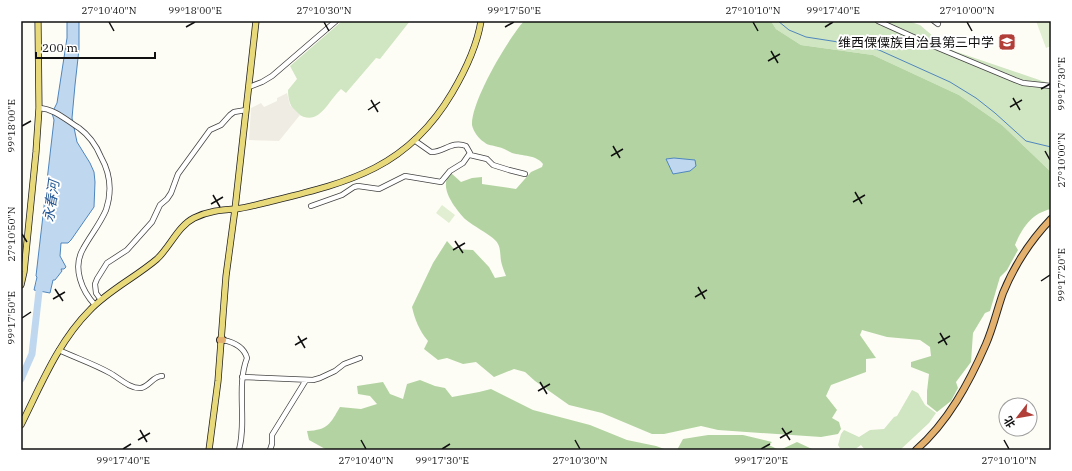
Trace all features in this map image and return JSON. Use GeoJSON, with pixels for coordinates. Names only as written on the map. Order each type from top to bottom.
{"type":"FeatureCollection","features":[{"type":"Feature","properties":{"kind":"highway"},"geometry":{"type":"LineString","coordinates":[[916,450],[938,428],[964,388],[986,344],[1003,293],[1014,270],[1030,244],[1051,219]]}},
{"type":"Feature","properties":{"kind":"main road"},"geometry":{"type":"LineString","coordinates":[[21,285],[24,272],[39,108],[38,21]]}},
{"type":"Feature","properties":{"kind":"main road"},"geometry":{"type":"LineString","coordinates":[[211,450],[221,381],[222,340],[236,223],[235,209],[256,21]]}},
{"type":"Feature","properties":{"kind":"main road"},"geometry":{"type":"LineString","coordinates":[[21,425],[59,350],[70,334],[95,305],[162,254],[188,222],[210,212],[235,209],[314,191],[346,181],[366,173],[389,160],[414,140],[434,120],[455,88],[470,58],[479,33],[481,21]]}},
{"type":"Feature","properties":{"kind":"street"},"geometry":{"type":"LineString","coordinates":[[249,87],[272,76],[336,21]]}},
{"type":"Feature","properties":{"kind":"street"},"geometry":{"type":"LineString","coordinates":[[878,21],[1015,80],[1024,83],[1051,86]]}},
{"type":"Feature","properties":{"kind":"street"},"geometry":{"type":"LineString","coordinates":[[39,108],[52,110],[90,137],[103,159],[110,183],[108,203],[105,211],[79,258],[80,280],[87,294],[95,305]]}},
{"type":"Feature","properties":{"kind":"street"},"geometry":{"type":"LineString","coordinates":[[101,300],[96,293],[95,284],[107,263],[127,250],[152,222],[160,205],[171,193],[178,174],[210,130],[221,125],[234,112],[246,110]]}},
{"type":"Feature","properties":{"kind":"street"},"geometry":{"type":"LineString","coordinates":[[311,206],[342,195],[354,187],[379,188],[405,176],[441,182],[453,168],[463,163],[470,155],[470,150],[464,144],[449,146],[434,153],[414,140]]}},
{"type":"Feature","properties":{"kind":"street"},"geometry":{"type":"LineString","coordinates":[[470,155],[487,159],[493,165],[525,174]]}},
{"type":"Feature","properties":{"kind":"street"},"geometry":{"type":"LineString","coordinates":[[222,340],[238,345],[247,355],[242,377],[243,437],[239,450]]}},
{"type":"Feature","properties":{"kind":"street"},"geometry":{"type":"LineString","coordinates":[[59,350],[135,387],[140,388],[145,386],[158,376],[162,376]]}},
{"type":"Feature","properties":{"kind":"street"},"geometry":{"type":"LineString","coordinates":[[242,377],[306,380],[320,378],[335,371],[344,364],[360,358]]}},
{"type":"Feature","properties":{"kind":"street"},"geometry":{"type":"LineString","coordinates":[[270,450],[272,444],[272,434],[306,380]]}},
{"type":"Feature","properties":{"kind":"green space"},"geometry":{"type":"Polygon","coordinates":[[[342,21],[410,21],[380,59],[376,58],[346,93],[341,89],[317,116],[311,118],[304,117],[295,111],[289,100],[288,90],[297,79],[290,66],[342,21]]]}},
{"type":"Feature","properties":{"kind":"green space"},"geometry":{"type":"Polygon","coordinates":[[[524,21],[771,21],[776,29],[801,45],[873,55],[959,95],[1002,125],[1051,172],[1051,209],[1038,214],[1024,227],[1015,245],[1018,250],[1007,270],[1000,277],[990,311],[985,313],[973,333],[971,362],[956,382],[958,388],[951,401],[937,412],[927,404],[929,374],[911,367],[911,362],[931,356],[930,347],[920,340],[887,337],[862,330],[860,335],[876,358],[866,359],[866,372],[831,385],[826,396],[837,410],[832,418],[839,422],[841,429],[838,434],[821,437],[718,430],[701,426],[664,434],[652,434],[602,413],[569,405],[535,381],[525,372],[514,369],[494,377],[476,362],[463,364],[447,358],[438,360],[424,349],[428,341],[418,325],[412,307],[433,263],[447,241],[454,249],[473,250],[489,267],[495,278],[506,276],[501,263],[500,248],[498,243],[465,219],[452,203],[447,190],[447,178],[451,173],[461,182],[472,178],[482,177],[482,184],[516,189],[531,172],[542,167],[543,164],[533,157],[512,153],[502,148],[487,144],[478,137],[472,125],[473,114],[477,101],[484,86],[500,55],[524,21]]]}},
{"type":"Feature","properties":{"kind":"green space"},"geometry":{"type":"Polygon","coordinates":[[[771,21],[908,21],[920,25],[941,43],[954,51],[1051,84],[1051,172],[1002,125],[959,95],[873,55],[801,45],[776,29],[771,21]]]}},
{"type":"Feature","properties":{"kind":"green space"},"geometry":{"type":"Polygon","coordinates":[[[1036,21],[1051,21],[1051,46],[1046,48],[1036,21]]]}},
{"type":"Feature","properties":{"kind":"green space"},"geometry":{"type":"Polygon","coordinates":[[[442,205],[455,215],[449,223],[436,213],[442,205]]]}},
{"type":"Feature","properties":{"kind":"green space"},"geometry":{"type":"Polygon","coordinates":[[[420,380],[445,388],[452,397],[491,389],[533,410],[590,425],[627,440],[656,446],[667,450],[327,450],[309,440],[307,431],[320,429],[328,425],[340,407],[361,409],[377,404],[370,396],[358,394],[357,386],[383,382],[390,394],[403,399],[407,384],[420,380]]]}},
{"type":"Feature","properties":{"kind":"green space"},"geometry":{"type":"Polygon","coordinates":[[[912,390],[918,393],[925,405],[936,413],[929,423],[900,450],[865,450],[861,445],[854,450],[841,450],[838,445],[841,434],[844,430],[859,437],[870,430],[884,429],[894,417],[897,416],[912,390]]]}},
{"type":"Feature","properties":{"kind":"green space"},"geometry":{"type":"Polygon","coordinates":[[[708,435],[743,435],[772,442],[769,445],[779,450],[677,450],[683,439],[708,435]]]}},
{"type":"Feature","properties":{"kind":"green space"},"geometry":{"type":"Polygon","coordinates":[[[797,442],[812,449],[826,450],[780,450],[797,442]]]}},
{"type":"Feature","properties":{"kind":"shaded area"},"geometry":{"type":"Polygon","coordinates":[[[287,93],[290,105],[300,115],[279,141],[249,140],[251,108],[261,103],[264,107],[277,101],[277,98],[287,93]]]}},
{"type":"Feature","properties":{"kind":"water"},"geometry":{"type":"Polygon","coordinates":[[[67,21],[79,21],[79,49],[72,118],[77,142],[94,172],[94,207],[71,240],[68,243],[61,243],[60,256],[66,267],[61,269],[62,271],[55,280],[53,280],[50,293],[34,290],[37,277],[54,120],[52,113],[57,103],[67,38],[67,21]]]}},
{"type":"Feature","properties":{"kind":"water"},"geometry":{"type":"Polygon","coordinates":[[[674,158],[695,160],[696,166],[690,171],[673,174],[666,159],[674,158]]]}},
{"type":"Feature","properties":{"kind":"waterway"},"geometry":{"type":"LineString","coordinates":[[778,21],[789,30],[806,37],[864,46],[879,50],[950,82],[976,98],[1026,141],[1051,147]]}},
{"type":"Feature","properties":{"kind":"waterway","name":"永春河"},"geometry":{"type":"LineString","coordinates":[[21,379],[32,354],[40,283]]}},
{"type":"Feature","properties":{"kind":"place","name":"维西傈僳族自治县第三中学"},"geometry":{"type":"Point","coordinates":[1007,42]}}]}
